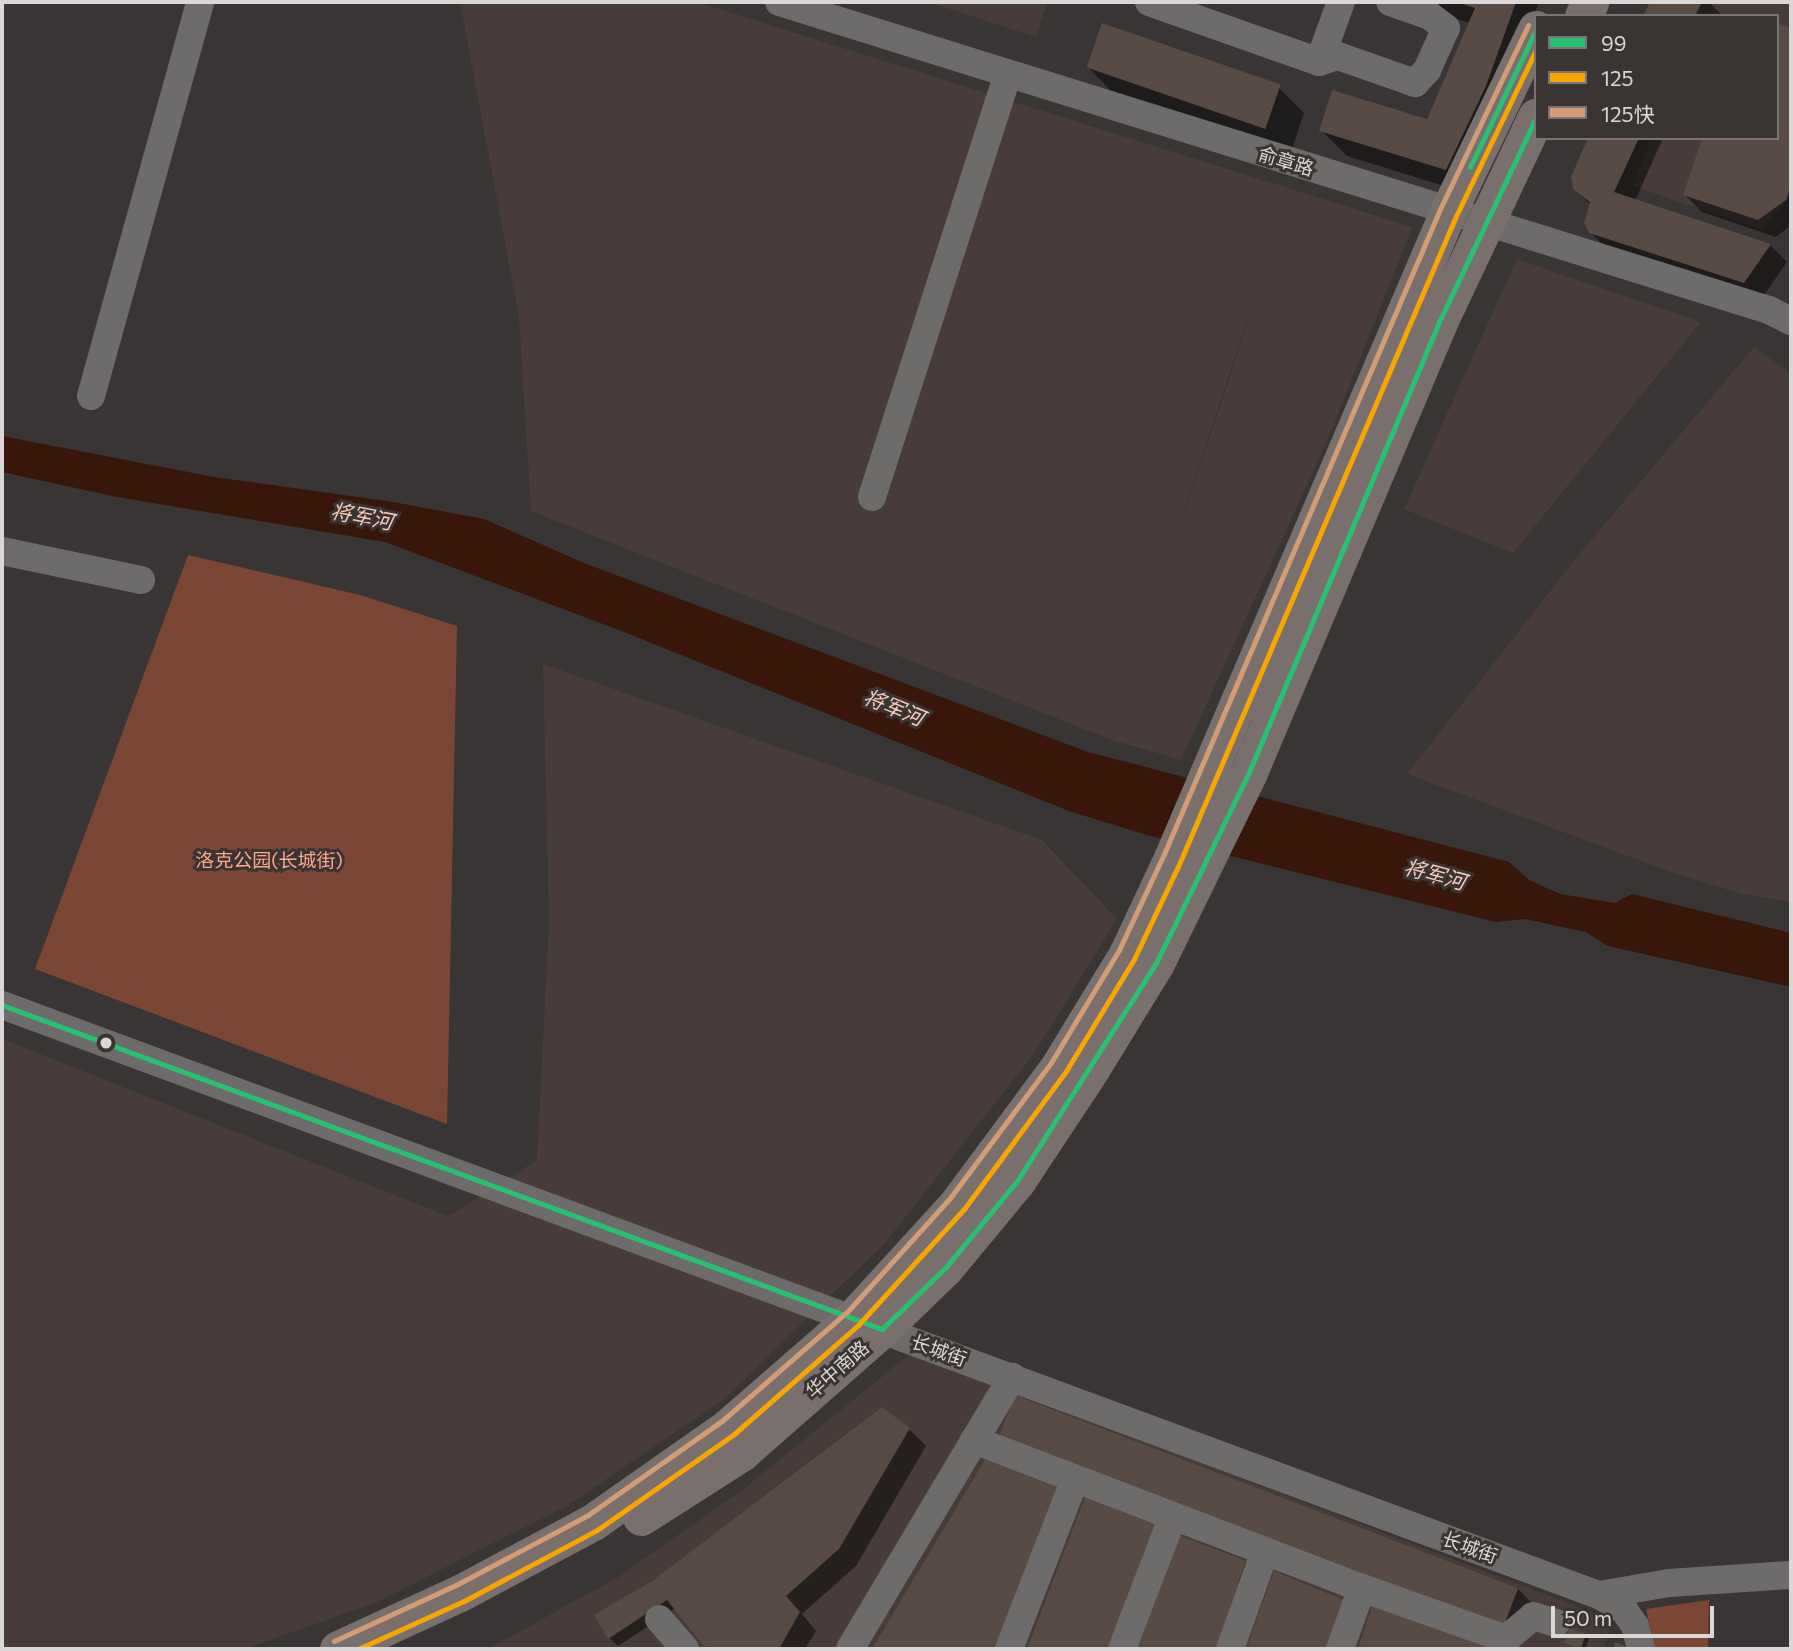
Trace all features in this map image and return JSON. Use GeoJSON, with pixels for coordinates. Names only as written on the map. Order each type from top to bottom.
{"type":"FeatureCollection","features":[{"type":"Feature","properties":{"kind":"main road","name":"华中南路"},"geometry":{"type":"LineString","coordinates":[[338,1649],[460,1593],[593,1522],[945,1268],[1017,1181],[1156,963],[1186,866],[1208,769],[1448,212],[1534,33]]}},
{"type":"Feature","properties":{"kind":"main road","name":"华中南路"},"geometry":{"type":"LineString","coordinates":[[1186,866],[1250,772],[1439,322],[1534,121]]}},
{"type":"Feature","properties":{"kind":"main road","name":"华中南路"},"geometry":{"type":"LineString","coordinates":[[399,1649],[587,1552],[741,1452],[868,1324]]}},
{"type":"Feature","properties":{"kind":"street"},"geometry":{"type":"LineString","coordinates":[[91,396],[200,2]]}},
{"type":"Feature","properties":{"kind":"street","name":"俞章路"},"geometry":{"type":"LineString","coordinates":[[779,2],[1486,224],[1719,294],[1791,321]]}},
{"type":"Feature","properties":{"kind":"street"},"geometry":{"type":"LineString","coordinates":[[1149,2],[1319,62],[1338,56],[1415,83],[1427,70],[1446,28],[1430,16],[1390,2]]}},
{"type":"Feature","properties":{"kind":"street"},"geometry":{"type":"LineString","coordinates":[[1319,62],[1341,2]]}},
{"type":"Feature","properties":{"kind":"street"},"geometry":{"type":"LineString","coordinates":[[872,497],[1008,73]]}},
{"type":"Feature","properties":{"kind":"street"},"geometry":{"type":"LineString","coordinates":[[2,551],[141,580]]}},
{"type":"Feature","properties":{"kind":"street","name":"长城街"},"geometry":{"type":"LineString","coordinates":[[2,1005],[1598,1595],[1624,1610],[1636,1626],[1641,1649]]}},
{"type":"Feature","properties":{"kind":"street"},"geometry":{"type":"LineString","coordinates":[[850,1649],[1012,1377]]}},
{"type":"Feature","properties":{"kind":"street"},"geometry":{"type":"LineString","coordinates":[[974,1440],[1362,1588],[1506,1639],[1532,1616],[1556,1623]]}},
{"type":"Feature","properties":{"kind":"street"},"geometry":{"type":"LineString","coordinates":[[1009,1649],[1075,1479]]}},
{"type":"Feature","properties":{"kind":"street"},"geometry":{"type":"LineString","coordinates":[[1122,1649],[1173,1516]]}},
{"type":"Feature","properties":{"kind":"street"},"geometry":{"type":"LineString","coordinates":[[1230,1649],[1265,1551]]}},
{"type":"Feature","properties":{"kind":"street"},"geometry":{"type":"LineString","coordinates":[[1598,1595],[1669,1583],[1791,1575]]}},
{"type":"Feature","properties":{"kind":"street"},"geometry":{"type":"LineString","coordinates":[[1340,1649],[1362,1588]]}},
{"type":"Feature","properties":{"kind":"street"},"geometry":{"type":"LineString","coordinates":[[659,1619],[685,1649]]}},
{"type":"Feature","properties":{"kind":"shaded area"},"geometry":{"type":"Polygon","coordinates":[[[460,2],[697,2],[1412,227],[1332,430],[1181,760],[1109,739],[531,511],[519,317],[460,2]],[[1256,294],[1170,553],[1226,389],[1256,294]]]}},
{"type":"Feature","properties":{"kind":"shaded area"},"geometry":{"type":"Polygon","coordinates":[[[928,2],[1047,2],[1036,37],[928,2]]]}},
{"type":"Feature","properties":{"kind":"shaded area"},"geometry":{"type":"Polygon","coordinates":[[[1700,2],[1791,2],[1791,196],[1761,230],[1633,186],[1650,140],[1779,140],[1779,14],[1696,14],[1700,2]]]}},
{"type":"Feature","properties":{"kind":"shaded area"},"geometry":{"type":"Polygon","coordinates":[[[1517,259],[1701,322],[1513,553],[1404,509],[1517,259]]]}},
{"type":"Feature","properties":{"kind":"shaded area"},"geometry":{"type":"Polygon","coordinates":[[[1754,347],[1791,374],[1791,902],[1742,894],[1671,872],[1407,774],[1576,558],[1754,347]]]}},
{"type":"Feature","properties":{"kind":"shaded area"},"geometry":{"type":"Polygon","coordinates":[[[543,664],[1042,840],[1117,919],[1033,1055],[885,1243],[723,1400],[565,1507],[375,1603],[244,1649],[2,1649],[2,1039],[448,1216],[537,1160],[549,921],[543,664]]]}},
{"type":"Feature","properties":{"kind":"shaded area"},"geometry":{"type":"Polygon","coordinates":[[[911,1353],[1613,1620],[1603,1649],[488,1649],[618,1577],[741,1491],[911,1353]]]}},
{"type":"Feature","properties":{"kind":"green space","name":"洛克公园(长城街)"},"geometry":{"type":"Polygon","coordinates":[[[188,555],[360,595],[457,626],[447,1124],[35,969],[188,555]]]}},
{"type":"Feature","properties":{"kind":"green space"},"geometry":{"type":"Polygon","coordinates":[[[1709,1600],[1708,1649],[1655,1649],[1646,1609],[1709,1600]]]}},
{"type":"Feature","properties":{"kind":"water","name":"将军河"},"geometry":{"type":"Polygon","coordinates":[[[2,436],[214,477],[393,502],[484,519],[584,563],[1088,752],[1509,862],[1529,880],[1560,894],[1615,903],[1632,894],[1791,933],[1791,987],[1608,946],[1586,932],[1525,919],[1496,922],[1150,836],[1069,811],[624,632],[385,542],[117,497],[2,472],[2,436]]]}},
{"type":"Feature","properties":{"kind":"building"},"geometry":{"type":"Polygon","coordinates":[[[1456,2],[1516,2],[1486,86],[1446,170],[1319,131],[1332,90],[1427,119],[1475,8],[1456,2]]]}},
{"type":"Feature","properties":{"kind":"building"},"geometry":{"type":"Polygon","coordinates":[[[1650,2],[1702,2],[1696,14],[1644,14],[1650,2]]]}},
{"type":"Feature","properties":{"kind":"building"},"geometry":{"type":"Polygon","coordinates":[[[1102,23],[1281,85],[1265,129],[1087,67],[1102,23]]]}},
{"type":"Feature","properties":{"kind":"building"},"geometry":{"type":"Polygon","coordinates":[[[1779,24],[1791,28],[1791,185],[1786,200],[1758,220],[1683,195],[1701,140],[1779,140],[1779,24]]]}},
{"type":"Feature","properties":{"kind":"building"},"geometry":{"type":"Polygon","coordinates":[[[1587,140],[1638,140],[1614,192],[1771,244],[1744,283],[1589,233],[1584,223],[1590,202],[1573,189],[1571,177],[1587,140]]]}},
{"type":"Feature","properties":{"kind":"building"},"geometry":{"type":"Polygon","coordinates":[[[1015,1395],[1518,1588],[1503,1628],[1000,1435],[1015,1395]]]}},
{"type":"Feature","properties":{"kind":"building"},"geometry":{"type":"Polygon","coordinates":[[[882,1407],[910,1428],[839,1549],[786,1596],[800,1612],[779,1649],[706,1649],[667,1600],[608,1639],[594,1615],[652,1581],[882,1407]]]}},
{"type":"Feature","properties":{"kind":"building"},"geometry":{"type":"Polygon","coordinates":[[[986,1458],[1061,1487],[997,1649],[872,1649],[986,1458]]]}},
{"type":"Feature","properties":{"kind":"building"},"geometry":{"type":"Polygon","coordinates":[[[1085,1497],[1157,1524],[1111,1649],[1027,1649],[1085,1497]]]}},
{"type":"Feature","properties":{"kind":"building"},"geometry":{"type":"Polygon","coordinates":[[[1178,1535],[1246,1561],[1216,1649],[1136,1649],[1178,1535]]]}},
{"type":"Feature","properties":{"kind":"building"},"geometry":{"type":"Polygon","coordinates":[[[1274,1571],[1344,1600],[1326,1649],[1246,1649],[1274,1571]]]}},
{"type":"Feature","properties":{"kind":"building"},"geometry":{"type":"Polygon","coordinates":[[[1372,1605],[1489,1646],[1488,1649],[1358,1649],[1372,1605]]]}},
{"type":"Feature","properties":{"kind":"building"},"geometry":{"type":"Polygon","coordinates":[[[1569,1628],[1586,1634],[1581,1649],[1564,1643],[1569,1628]]]}},
{"type":"Feature","properties":{"kind":"building"},"geometry":{"type":"Polygon","coordinates":[[[1615,1642],[1633,1649],[1613,1649],[1615,1642]]]}},
{"type":"Feature","properties":{"kind":"transit line","name":"125快"},"geometry":{"type":"LineString","coordinates":[[334,1641],[456,1585],[588,1515],[723,1420],[847,1312],[950,1198],[1052,1061],[1119,950],[1164,854],[1440,209],[1528,25]]}},
{"type":"Feature","properties":{"kind":"transit line","name":"99"},"geometry":{"type":"LineString","coordinates":[[1470,167],[1534,34]]}},
{"type":"Feature","properties":{"kind":"transit line","name":"125"},"geometry":{"type":"LineString","coordinates":[[358,1649],[464,1601],[597,1530],[734,1434],[859,1324],[964,1209],[1066,1071],[1134,959],[1180,862],[1456,216],[1534,54]]}},
{"type":"Feature","properties":{"kind":"transit line","name":"99"},"geometry":{"type":"LineString","coordinates":[[2,1005],[882,1329],[945,1268],[1017,1181],[1156,963],[1249,772],[1439,322],[1534,122]]}}]}
